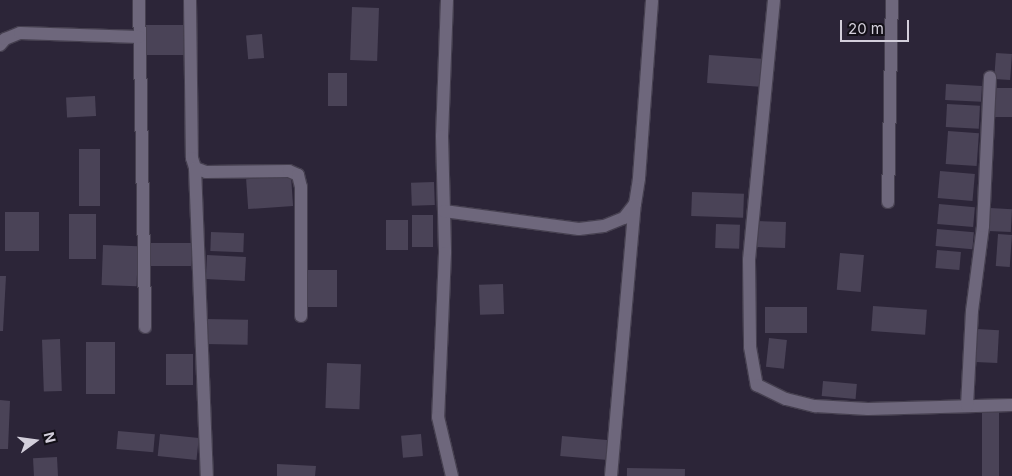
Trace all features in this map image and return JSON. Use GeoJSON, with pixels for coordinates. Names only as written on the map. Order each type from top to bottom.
{"type":"FeatureCollection","features":[{"type":"Feature","properties":{"kind":"street"},"geometry":{"type":"LineString","coordinates":[[139,0],[145,327]]}},
{"type":"Feature","properties":{"kind":"street"},"geometry":{"type":"LineString","coordinates":[[190,0],[192,158],[195,168],[207,476]]}},
{"type":"Feature","properties":{"kind":"street"},"geometry":{"type":"LineString","coordinates":[[447,0],[442,376],[438,417],[452,476]]}},
{"type":"Feature","properties":{"kind":"street"},"geometry":{"type":"LineString","coordinates":[[611,476],[652,0]]}},
{"type":"Feature","properties":{"kind":"street"},"geometry":{"type":"LineString","coordinates":[[774,0],[749,260],[750,347],[757,385],[786,399],[815,406],[868,409],[1012,406]]}},
{"type":"Feature","properties":{"kind":"street"},"geometry":{"type":"LineString","coordinates":[[888,202],[892,0]]}},
{"type":"Feature","properties":{"kind":"street"},"geometry":{"type":"LineString","coordinates":[[0,45],[5,39],[20,33],[140,37]]}},
{"type":"Feature","properties":{"kind":"street"},"geometry":{"type":"LineString","coordinates":[[967,406],[972,311],[983,226],[990,78]]}},
{"type":"Feature","properties":{"kind":"street"},"geometry":{"type":"LineString","coordinates":[[195,168],[206,172],[289,172],[298,176],[301,187],[301,316]]}},
{"type":"Feature","properties":{"kind":"street"},"geometry":{"type":"LineString","coordinates":[[444,211],[579,229],[604,226],[624,218],[635,204]]}},
{"type":"Feature","properties":{"kind":"building"},"geometry":{"type":"Polygon","coordinates":[[[352,7],[379,8],[377,61],[350,60],[352,7]]]}},
{"type":"Feature","properties":{"kind":"building"},"geometry":{"type":"Polygon","coordinates":[[[142,25],[184,25],[184,55],[142,55],[142,25]]]}},
{"type":"Feature","properties":{"kind":"building"},"geometry":{"type":"Polygon","coordinates":[[[262,34],[264,58],[248,59],[246,35],[262,34]]]}},
{"type":"Feature","properties":{"kind":"building"},"geometry":{"type":"Polygon","coordinates":[[[996,53],[1012,54],[1010,80],[994,79],[996,53]]]}},
{"type":"Feature","properties":{"kind":"building"},"geometry":{"type":"Polygon","coordinates":[[[709,55],[762,59],[760,87],[707,83],[709,55]]]}},
{"type":"Feature","properties":{"kind":"building"},"geometry":{"type":"Polygon","coordinates":[[[328,73],[347,73],[347,106],[328,106],[328,73]]]}},
{"type":"Feature","properties":{"kind":"building"},"geometry":{"type":"Polygon","coordinates":[[[946,84],[982,86],[981,102],[945,100],[946,84]]]}},
{"type":"Feature","properties":{"kind":"building"},"geometry":{"type":"Polygon","coordinates":[[[995,88],[1012,88],[1012,117],[995,117],[995,88]]]}},
{"type":"Feature","properties":{"kind":"building"},"geometry":{"type":"Polygon","coordinates":[[[95,96],[96,116],[67,117],[66,98],[95,96]]]}},
{"type":"Feature","properties":{"kind":"building"},"geometry":{"type":"Polygon","coordinates":[[[947,104],[980,106],[979,129],[946,127],[947,104]]]}},
{"type":"Feature","properties":{"kind":"building"},"geometry":{"type":"Polygon","coordinates":[[[948,131],[979,133],[977,166],[946,164],[948,131]]]}},
{"type":"Feature","properties":{"kind":"building"},"geometry":{"type":"Polygon","coordinates":[[[79,149],[100,149],[100,206],[79,206],[79,149]]]}},
{"type":"Feature","properties":{"kind":"building"},"geometry":{"type":"Polygon","coordinates":[[[940,171],[975,174],[973,201],[938,198],[940,171]]]}},
{"type":"Feature","properties":{"kind":"building"},"geometry":{"type":"Polygon","coordinates":[[[291,176],[293,206],[248,209],[246,179],[291,176]]]}},
{"type":"Feature","properties":{"kind":"building"},"geometry":{"type":"Polygon","coordinates":[[[434,182],[435,205],[412,206],[411,183],[434,182]]]}},
{"type":"Feature","properties":{"kind":"building"},"geometry":{"type":"Polygon","coordinates":[[[692,192],[744,194],[743,218],[691,216],[692,192]]]}},
{"type":"Feature","properties":{"kind":"building"},"geometry":{"type":"Polygon","coordinates":[[[939,204],[975,207],[973,227],[937,224],[939,204]]]}},
{"type":"Feature","properties":{"kind":"building"},"geometry":{"type":"Polygon","coordinates":[[[990,208],[1012,209],[1011,232],[989,231],[990,208]]]}},
{"type":"Feature","properties":{"kind":"building"},"geometry":{"type":"Polygon","coordinates":[[[5,212],[39,212],[39,251],[5,251],[5,212]]]}},
{"type":"Feature","properties":{"kind":"building"},"geometry":{"type":"Polygon","coordinates":[[[69,214],[96,214],[96,259],[69,259],[69,214]]]}},
{"type":"Feature","properties":{"kind":"building"},"geometry":{"type":"Polygon","coordinates":[[[412,215],[433,215],[433,247],[412,247],[412,215]]]}},
{"type":"Feature","properties":{"kind":"building"},"geometry":{"type":"Polygon","coordinates":[[[386,220],[408,220],[408,250],[386,250],[386,220]]]}},
{"type":"Feature","properties":{"kind":"building"},"geometry":{"type":"Polygon","coordinates":[[[756,221],[786,222],[785,248],[755,247],[756,221]]]}},
{"type":"Feature","properties":{"kind":"building"},"geometry":{"type":"Polygon","coordinates":[[[716,224],[740,225],[739,249],[715,248],[716,224]]]}},
{"type":"Feature","properties":{"kind":"building"},"geometry":{"type":"Polygon","coordinates":[[[937,229],[974,232],[972,249],[936,246],[937,229]]]}},
{"type":"Feature","properties":{"kind":"building"},"geometry":{"type":"Polygon","coordinates":[[[211,232],[244,233],[243,252],[210,251],[211,232]]]}},
{"type":"Feature","properties":{"kind":"building"},"geometry":{"type":"Polygon","coordinates":[[[998,234],[1012,235],[1010,267],[996,266],[998,234]]]}},
{"type":"Feature","properties":{"kind":"building"},"geometry":{"type":"Polygon","coordinates":[[[150,243],[191,243],[191,266],[150,266],[150,243]]]}},
{"type":"Feature","properties":{"kind":"building"},"geometry":{"type":"Polygon","coordinates":[[[103,245],[138,246],[137,286],[102,285],[103,245]]]}},
{"type":"Feature","properties":{"kind":"building"},"geometry":{"type":"Polygon","coordinates":[[[937,250],[961,252],[959,270],[935,268],[937,250]]]}},
{"type":"Feature","properties":{"kind":"building"},"geometry":{"type":"Polygon","coordinates":[[[840,253],[864,255],[861,292],[837,290],[840,253]]]}},
{"type":"Feature","properties":{"kind":"building"},"geometry":{"type":"Polygon","coordinates":[[[207,255],[246,257],[245,281],[206,279],[207,255]]]}},
{"type":"Feature","properties":{"kind":"building"},"geometry":{"type":"Polygon","coordinates":[[[306,270],[337,270],[337,307],[306,307],[306,270]]]}},
{"type":"Feature","properties":{"kind":"building"},"geometry":{"type":"Polygon","coordinates":[[[0,276],[6,276],[3,331],[0,331],[0,276]]]}},
{"type":"Feature","properties":{"kind":"building"},"geometry":{"type":"Polygon","coordinates":[[[503,284],[504,314],[480,315],[479,285],[503,284]]]}},
{"type":"Feature","properties":{"kind":"building"},"geometry":{"type":"Polygon","coordinates":[[[873,306],[927,310],[925,335],[871,331],[873,306]]]}},
{"type":"Feature","properties":{"kind":"building"},"geometry":{"type":"Polygon","coordinates":[[[765,307],[807,307],[807,333],[765,333],[765,307]]]}},
{"type":"Feature","properties":{"kind":"building"},"geometry":{"type":"Polygon","coordinates":[[[205,319],[248,320],[248,345],[205,344],[205,319]]]}},
{"type":"Feature","properties":{"kind":"building"},"geometry":{"type":"Polygon","coordinates":[[[977,329],[999,330],[997,363],[975,362],[977,329]]]}},
{"type":"Feature","properties":{"kind":"building"},"geometry":{"type":"Polygon","coordinates":[[[769,338],[787,340],[784,369],[766,367],[769,338]]]}},
{"type":"Feature","properties":{"kind":"building"},"geometry":{"type":"Polygon","coordinates":[[[60,339],[62,391],[44,392],[42,340],[60,339]]]}},
{"type":"Feature","properties":{"kind":"building"},"geometry":{"type":"Polygon","coordinates":[[[86,342],[115,342],[115,394],[86,394],[86,342]]]}},
{"type":"Feature","properties":{"kind":"building"},"geometry":{"type":"Polygon","coordinates":[[[166,354],[193,354],[193,385],[166,385],[166,354]]]}},
{"type":"Feature","properties":{"kind":"building"},"geometry":{"type":"Polygon","coordinates":[[[327,363],[361,364],[359,409],[325,408],[327,363]]]}},
{"type":"Feature","properties":{"kind":"building"},"geometry":{"type":"Polygon","coordinates":[[[823,381],[857,384],[856,399],[822,396],[823,381]]]}},
{"type":"Feature","properties":{"kind":"building"},"geometry":{"type":"Polygon","coordinates":[[[0,400],[10,401],[8,449],[0,449],[0,400]]]}},
{"type":"Feature","properties":{"kind":"building"},"geometry":{"type":"Polygon","coordinates":[[[982,412],[999,412],[999,476],[982,476],[982,412]]]}},
{"type":"Feature","properties":{"kind":"building"},"geometry":{"type":"Polygon","coordinates":[[[118,431],[155,434],[153,452],[116,449],[118,431]]]}},
{"type":"Feature","properties":{"kind":"building"},"geometry":{"type":"Polygon","coordinates":[[[160,434],[199,438],[196,460],[158,456],[160,434]]]}},
{"type":"Feature","properties":{"kind":"building"},"geometry":{"type":"Polygon","coordinates":[[[421,434],[423,456],[403,458],[401,436],[421,434]]]}},
{"type":"Feature","properties":{"kind":"building"},"geometry":{"type":"Polygon","coordinates":[[[562,436],[610,440],[608,460],[560,456],[562,436]]]}},
{"type":"Feature","properties":{"kind":"building"},"geometry":{"type":"Polygon","coordinates":[[[57,457],[58,476],[34,476],[33,458],[57,457]]]}},
{"type":"Feature","properties":{"kind":"building"},"geometry":{"type":"Polygon","coordinates":[[[277,464],[316,466],[315,476],[277,476],[277,464]]]}},
{"type":"Feature","properties":{"kind":"building"},"geometry":{"type":"Polygon","coordinates":[[[627,468],[685,469],[685,476],[627,476],[627,468]]]}}]}
